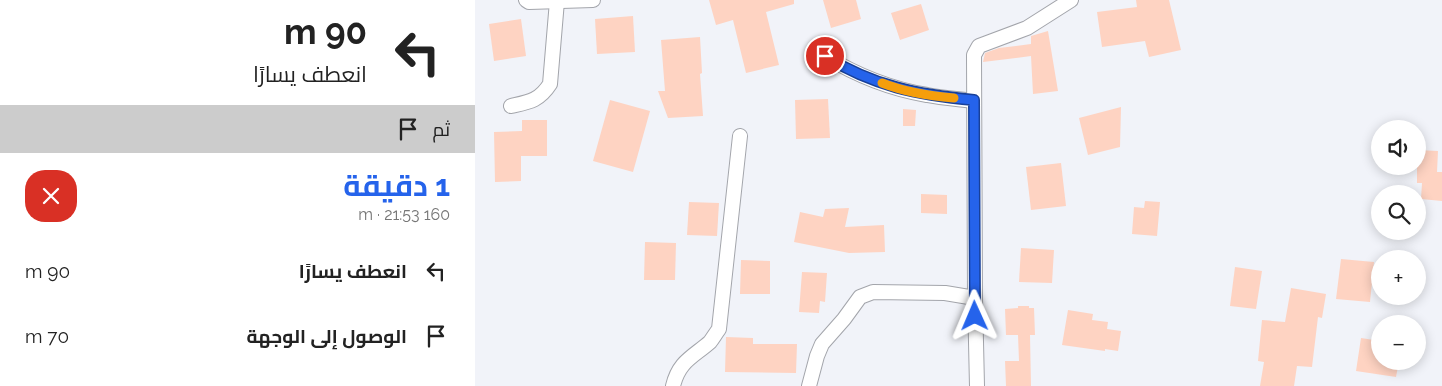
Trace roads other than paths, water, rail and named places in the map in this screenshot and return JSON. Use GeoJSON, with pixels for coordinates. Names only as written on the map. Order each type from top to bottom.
{"type":"FeatureCollection","features":[{"type":"Feature","properties":{"kind":"street"},"geometry":{"type":"LineString","coordinates":[[526,0],[529,2],[593,0]]}},
{"type":"Feature","properties":{"kind":"street"},"geometry":{"type":"LineString","coordinates":[[977,386],[973,60],[979,46],[1027,28],[1071,0]]}},
{"type":"Feature","properties":{"kind":"street"},"geometry":{"type":"LineString","coordinates":[[511,106],[535,100],[546,91],[550,84],[557,1]]}},
{"type":"Feature","properties":{"kind":"street"},"geometry":{"type":"LineString","coordinates":[[825,56],[847,69],[896,88],[927,95],[974,100]]}},
{"type":"Feature","properties":{"kind":"street"},"geometry":{"type":"LineString","coordinates":[[673,386],[675,375],[691,356],[710,341],[719,329],[740,136]]}},
{"type":"Feature","properties":{"kind":"street"},"geometry":{"type":"LineString","coordinates":[[809,386],[822,344],[861,297],[873,292],[945,293],[975,298]]}}]}
